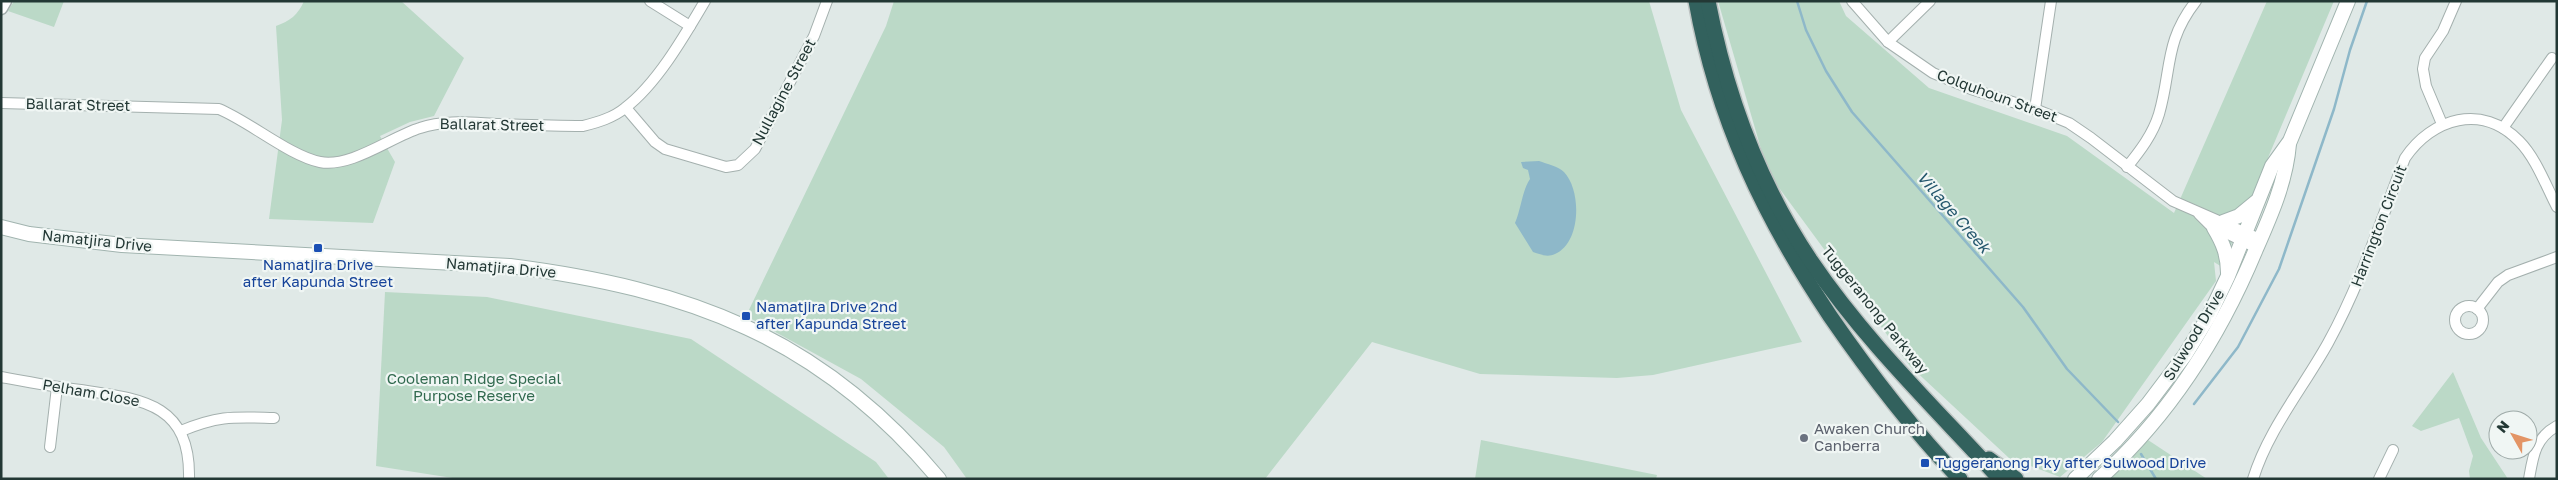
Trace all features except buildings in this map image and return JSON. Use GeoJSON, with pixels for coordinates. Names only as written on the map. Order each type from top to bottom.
{"type":"FeatureCollection","features":[{"type":"Feature","properties":{"kind":"highway"},"geometry":{"type":"LineString","coordinates":[[1696,1],[1711,74],[1735,142],[1788,251],[1875,381],[1920,437],[1960,479]]}},
{"type":"Feature","properties":{"kind":"highway","name":"Tuggeranong Parkway"},"geometry":{"type":"LineString","coordinates":[[1708,1],[1719,55],[1738,119],[1765,180],[1794,234],[1830,287],[1876,344],[2000,479]]}},
{"type":"Feature","properties":{"kind":"highway"},"geometry":{"type":"LineString","coordinates":[[1967,444],[2016,479]]}},
{"type":"Feature","properties":{"kind":"main road","name":"Sulwood Drive"},"geometry":{"type":"LineString","coordinates":[[2099,479],[2155,420],[2191,373],[2220,326],[2258,244],[2283,181],[2290,141],[2348,1]]}},
{"type":"Feature","properties":{"kind":"main road","name":"Sulwood Drive"},"geometry":{"type":"LineString","coordinates":[[2076,479],[2121,435],[2160,390],[2197,336],[2228,276],[2272,166],[2290,141]]}},
{"type":"Feature","properties":{"kind":"main road"},"geometry":{"type":"LineString","coordinates":[[2228,276],[2228,259],[2219,225],[2244,213],[2258,200]]}},
{"type":"Feature","properties":{"kind":"main road","name":"Namatjira Drive"},"geometry":{"type":"LineString","coordinates":[[1,227],[29,234],[122,245],[510,266],[568,274],[653,293],[733,320],[775,340],[820,368],[881,416],[939,479]]}},
{"type":"Feature","properties":{"kind":"street"},"geometry":{"type":"LineString","coordinates":[[1,8],[5,1]]}},
{"type":"Feature","properties":{"kind":"street"},"geometry":{"type":"LineString","coordinates":[[650,1],[690,26]]}},
{"type":"Feature","properties":{"kind":"street","name":"Ballarat Street"},"geometry":{"type":"LineString","coordinates":[[1,103],[219,109],[239,118],[307,157],[321,162],[350,159],[420,128],[448,122],[583,126],[601,121],[626,108],[661,69],[705,1]]}},
{"type":"Feature","properties":{"kind":"street","name":"Nullagine Street"},"geometry":{"type":"LineString","coordinates":[[626,108],[655,142],[666,149],[726,167],[738,166],[755,149],[814,36],[827,1]]}},
{"type":"Feature","properties":{"kind":"street","name":"Colquhoun Street"},"geometry":{"type":"LineString","coordinates":[[1852,1],[1888,42],[1910,59],[1945,79],[2035,109],[2069,123],[2173,201],[2258,244]]}},
{"type":"Feature","properties":{"kind":"street"},"geometry":{"type":"LineString","coordinates":[[1888,42],[1930,1]]}},
{"type":"Feature","properties":{"kind":"street"},"geometry":{"type":"LineString","coordinates":[[2035,109],[2051,1]]}},
{"type":"Feature","properties":{"kind":"street"},"geometry":{"type":"LineString","coordinates":[[2127,167],[2150,135],[2158,116],[2168,60],[2174,39],[2196,1]]}},
{"type":"Feature","properties":{"kind":"street"},"geometry":{"type":"LineString","coordinates":[[2442,124],[2426,86],[2423,69],[2425,58],[2443,31],[2456,1]]}},
{"type":"Feature","properties":{"kind":"street"},"geometry":{"type":"LineString","coordinates":[[2503,128],[2552,58]]}},
{"type":"Feature","properties":{"kind":"street","name":"Harrington Circuit"},"geometry":{"type":"LineString","coordinates":[[2253,479],[2268,442],[2328,343],[2346,306],[2405,158],[2422,137],[2442,124],[2471,119],[2503,128],[2519,140],[2527,151],[2557,207]]}},
{"type":"Feature","properties":{"kind":"street"},"geometry":{"type":"LineString","coordinates":[[2477,310],[2498,282],[2508,275],[2557,257]]}},
{"type":"Feature","properties":{"kind":"street","name":"Pelham Close"},"geometry":{"type":"LineString","coordinates":[[1,377],[144,401],[169,418],[181,431]]}},
{"type":"Feature","properties":{"kind":"street"},"geometry":{"type":"LineString","coordinates":[[50,447],[56,387]]}},
{"type":"Feature","properties":{"kind":"street"},"geometry":{"type":"LineString","coordinates":[[189,479],[187,449],[181,431],[208,420],[233,416],[274,418]]}},
{"type":"Feature","properties":{"kind":"street"},"geometry":{"type":"LineString","coordinates":[[2528,479],[2534,451],[2539,440],[2557,426]]}},
{"type":"Feature","properties":{"kind":"street"},"geometry":{"type":"LineString","coordinates":[[2379,479],[2393,450]]}},
{"type":"Feature","properties":{"kind":"green space"},"geometry":{"type":"Polygon","coordinates":[[[14,1],[64,1],[54,27],[8,11],[14,1]]]}},
{"type":"Feature","properties":{"kind":"green space"},"geometry":{"type":"Polygon","coordinates":[[[304,1],[401,1],[464,58],[434,116],[410,122],[380,136],[395,162],[373,223],[269,219],[282,120],[276,26],[293,17],[304,1]]]}},
{"type":"Feature","properties":{"kind":"green space"},"geometry":{"type":"Polygon","coordinates":[[[894,1],[1649,1],[1681,110],[1802,342],[1653,375],[1617,378],[1480,374],[1372,342],[1265,479],[967,479],[944,447],[861,379],[746,316],[886,26],[894,1]]]}},
{"type":"Feature","properties":{"kind":"green space"},"geometry":{"type":"Polygon","coordinates":[[[1718,1],[1839,1],[1846,16],[1929,88],[2067,136],[2174,213],[2267,1],[2334,1],[2222,267],[2214,262],[2216,281],[2102,442],[2060,477],[2009,458],[1910,366],[1768,173],[1718,1]]]}},
{"type":"Feature","properties":{"kind":"green space","name":"Cooleman Ridge Special Purpose Reserve"},"geometry":{"type":"Polygon","coordinates":[[[385,292],[487,297],[691,339],[876,462],[889,479],[459,479],[376,466],[385,292]]]}},
{"type":"Feature","properties":{"kind":"green space"},"geometry":{"type":"Polygon","coordinates":[[[2453,372],[2481,438],[2488,449],[2488,460],[2495,460],[2508,479],[2470,479],[2469,471],[2473,456],[2459,418],[2421,431],[2412,426],[2453,372]]]}},
{"type":"Feature","properties":{"kind":"green space"},"geometry":{"type":"Polygon","coordinates":[[[1481,440],[1657,475],[1656,479],[1475,479],[1481,440]]]}},
{"type":"Feature","properties":{"kind":"green space"},"geometry":{"type":"Polygon","coordinates":[[[2148,440],[2207,479],[2108,479],[2148,440]]]}},
{"type":"Feature","properties":{"kind":"water"},"geometry":{"type":"Polygon","coordinates":[[[1539,161],[1564,172],[1574,191],[1576,203],[1574,228],[1570,239],[1564,248],[1549,256],[1533,252],[1515,223],[1525,189],[1530,179],[1528,170],[1523,168],[1521,162],[1539,161]]]}},
{"type":"Feature","properties":{"kind":"waterway","name":"Village Creek"},"geometry":{"type":"LineString","coordinates":[[1797,1],[1806,30],[1826,71],[1852,112],[2023,307],[2067,369],[2118,422]]}},
{"type":"Feature","properties":{"kind":"waterway"},"geometry":{"type":"LineString","coordinates":[[2194,404],[2238,347],[2279,269],[2334,109],[2350,50],[2367,1]]}},
{"type":"Feature","properties":{"kind":"waterway","name":"Village Creek"},"geometry":{"type":"LineString","coordinates":[[2141,454],[2156,479]]}},
{"type":"Feature","properties":{"kind":"place","name":"Namatjira Drive after Kapunda Street"},"geometry":{"type":"Point","coordinates":[318,248]}},
{"type":"Feature","properties":{"kind":"place","name":"Namatjira Drive 2nd after Kapunda Street"},"geometry":{"type":"Point","coordinates":[746,316]}},
{"type":"Feature","properties":{"kind":"place","name":"Awaken Church Canberra"},"geometry":{"type":"Point","coordinates":[1804,438]}},
{"type":"Feature","properties":{"kind":"place","name":"Tuggeranong Pky after Sulwood Drive"},"geometry":{"type":"Point","coordinates":[1925,463]}}]}
